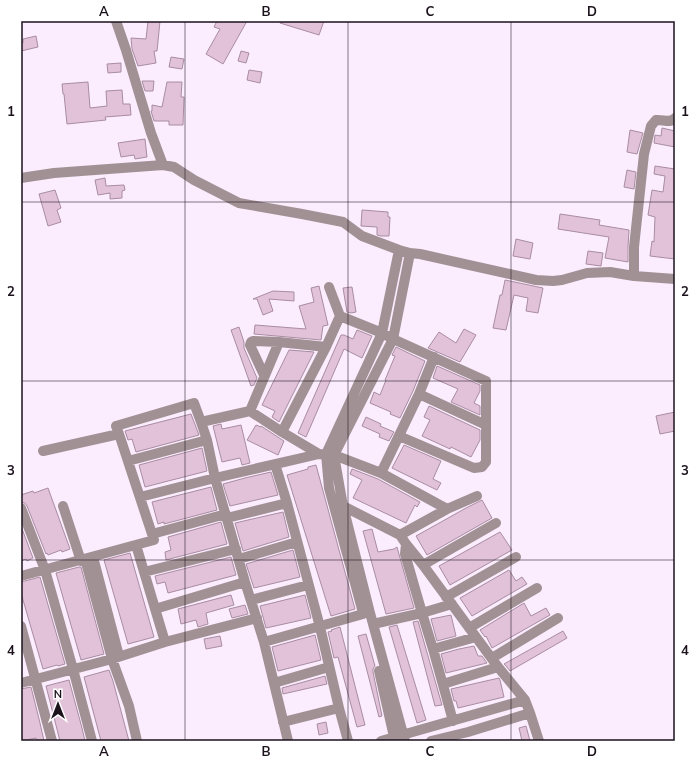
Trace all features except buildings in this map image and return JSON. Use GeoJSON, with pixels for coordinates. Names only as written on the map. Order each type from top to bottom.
{"type":"FeatureCollection","features":[{"type":"Feature","properties":{"kind":"street"},"geometry":{"type":"LineString","coordinates":[[116,21],[151,133],[163,165]]}},
{"type":"Feature","properties":{"kind":"street"},"geometry":{"type":"LineString","coordinates":[[634,276],[634,248],[644,154],[651,126],[656,120],[673,121],[675,118]]}},
{"type":"Feature","properties":{"kind":"street"},"geometry":{"type":"LineString","coordinates":[[21,178],[54,172],[163,165],[174,167],[194,180],[239,203],[343,222],[362,236],[410,253],[536,280],[554,281],[587,273],[610,272],[634,276],[675,279]]}},
{"type":"Feature","properties":{"kind":"street"},"geometry":{"type":"LineString","coordinates":[[399,250],[382,333],[326,455],[329,488],[382,682],[401,737]]}},
{"type":"Feature","properties":{"kind":"street"},"geometry":{"type":"LineString","coordinates":[[401,737],[343,506],[326,455],[393,339],[410,253]]}},
{"type":"Feature","properties":{"kind":"street"},"geometry":{"type":"LineString","coordinates":[[282,432],[326,347],[340,316],[329,287]]}},
{"type":"Feature","properties":{"kind":"street"},"geometry":{"type":"LineString","coordinates":[[340,316],[382,333],[486,381],[486,462],[482,467],[474,468],[399,436]]}},
{"type":"Feature","properties":{"kind":"street"},"geometry":{"type":"LineString","coordinates":[[264,375],[250,345],[251,342],[278,342],[326,347]]}},
{"type":"Feature","properties":{"kind":"street"},"geometry":{"type":"LineString","coordinates":[[250,411],[278,342]]}},
{"type":"Feature","properties":{"kind":"street"},"geometry":{"type":"LineString","coordinates":[[382,473],[419,394],[434,357]]}},
{"type":"Feature","properties":{"kind":"street"},"geometry":{"type":"LineString","coordinates":[[419,394],[486,425]]}},
{"type":"Feature","properties":{"kind":"street"},"geometry":{"type":"LineString","coordinates":[[21,576],[154,540],[116,426],[194,403],[207,440],[226,516],[264,642],[288,741]]}},
{"type":"Feature","properties":{"kind":"street"},"geometry":{"type":"LineString","coordinates":[[201,422],[250,411],[282,432],[326,455],[382,473],[447,509]]}},
{"type":"Feature","properties":{"kind":"street"},"geometry":{"type":"LineString","coordinates":[[43,451],[119,434]]}},
{"type":"Feature","properties":{"kind":"street"},"geometry":{"type":"LineString","coordinates":[[128,461],[207,440]]}},
{"type":"Feature","properties":{"kind":"street"},"geometry":{"type":"LineString","coordinates":[[140,497],[275,464],[326,455]]}},
{"type":"Feature","properties":{"kind":"street"},"geometry":{"type":"LineString","coordinates":[[275,464],[320,627],[348,741]]}},
{"type":"Feature","properties":{"kind":"street"},"geometry":{"type":"LineString","coordinates":[[400,535],[447,509],[477,496]]}},
{"type":"Feature","properties":{"kind":"street"},"geometry":{"type":"LineString","coordinates":[[152,534],[287,503]]}},
{"type":"Feature","properties":{"kind":"street"},"geometry":{"type":"LineString","coordinates":[[63,506],[86,559],[115,658],[137,741]]}},
{"type":"Feature","properties":{"kind":"street"},"geometry":{"type":"LineString","coordinates":[[343,506],[400,535],[498,667],[525,700],[539,741]]}},
{"type":"Feature","properties":{"kind":"street"},"geometry":{"type":"LineString","coordinates":[[21,508],[45,570],[92,741]]}},
{"type":"Feature","properties":{"kind":"street"},"geometry":{"type":"LineString","coordinates":[[423,565],[496,523]]}},
{"type":"Feature","properties":{"kind":"street"},"geometry":{"type":"LineString","coordinates":[[144,572],[297,542]]}},
{"type":"Feature","properties":{"kind":"street"},"geometry":{"type":"LineString","coordinates":[[406,544],[405,554],[443,684],[452,721]]}},
{"type":"Feature","properties":{"kind":"street"},"geometry":{"type":"LineString","coordinates":[[136,545],[164,642]]}},
{"type":"Feature","properties":{"kind":"street"},"geometry":{"type":"LineString","coordinates":[[373,624],[422,614],[449,601],[516,557]]}},
{"type":"Feature","properties":{"kind":"street"},"geometry":{"type":"LineString","coordinates":[[155,609],[245,582]]}},
{"type":"Feature","properties":{"kind":"street"},"geometry":{"type":"LineString","coordinates":[[251,600],[308,585]]}},
{"type":"Feature","properties":{"kind":"street"},"geometry":{"type":"LineString","coordinates":[[469,628],[537,588]]}},
{"type":"Feature","properties":{"kind":"street"},"geometry":{"type":"LineString","coordinates":[[264,642],[363,614]]}},
{"type":"Feature","properties":{"kind":"street"},"geometry":{"type":"LineString","coordinates":[[21,683],[115,658],[164,642],[257,618]]}},
{"type":"Feature","properties":{"kind":"street"},"geometry":{"type":"LineString","coordinates":[[492,658],[558,618]]}},
{"type":"Feature","properties":{"kind":"street"},"geometry":{"type":"LineString","coordinates":[[21,626],[51,741]]}},
{"type":"Feature","properties":{"kind":"street"},"geometry":{"type":"LineString","coordinates":[[433,650],[476,637]]}},
{"type":"Feature","properties":{"kind":"street"},"geometry":{"type":"LineString","coordinates":[[274,683],[329,667]]}},
{"type":"Feature","properties":{"kind":"street"},"geometry":{"type":"LineString","coordinates":[[443,684],[498,667]]}},
{"type":"Feature","properties":{"kind":"street"},"geometry":{"type":"LineString","coordinates":[[381,741],[401,737],[525,700]]}},
{"type":"Feature","properties":{"kind":"street"},"geometry":{"type":"LineString","coordinates":[[283,722],[339,708]]}},
{"type":"Feature","properties":{"kind":"street"},"geometry":{"type":"LineString","coordinates":[[431,741],[447,739],[530,713]]}}]}
